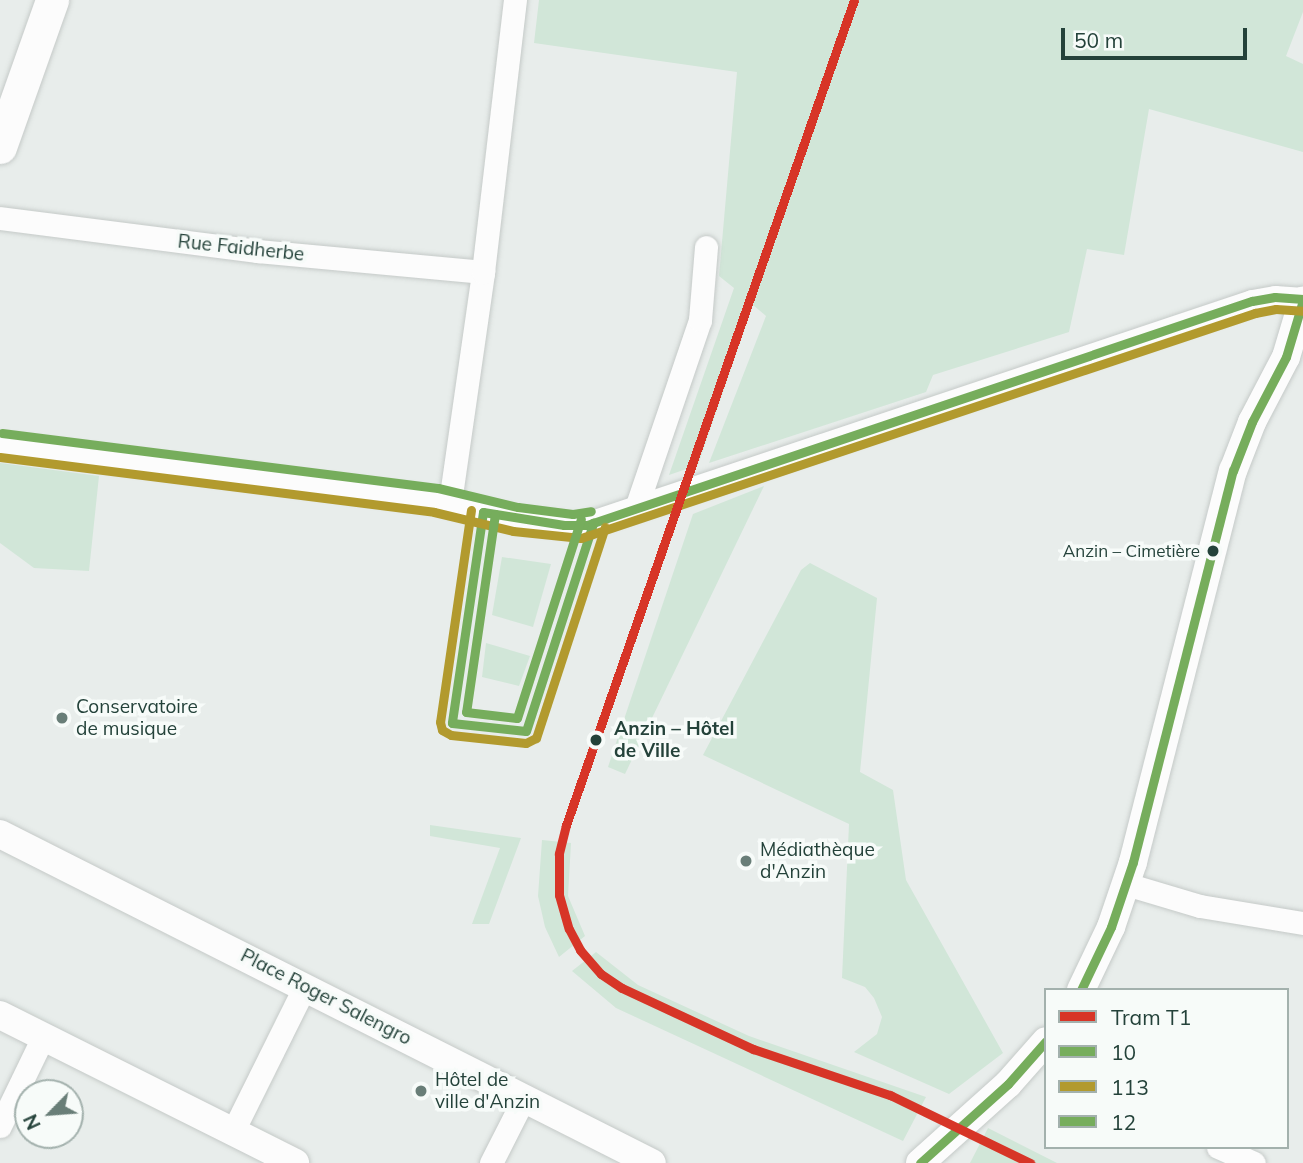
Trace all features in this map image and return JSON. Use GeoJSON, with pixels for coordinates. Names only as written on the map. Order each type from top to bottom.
{"type":"FeatureCollection","features":[{"type":"Feature","properties":{"kind":"main road"},"geometry":{"type":"LineString","coordinates":[[0,84],[30,0]]}},
{"type":"Feature","properties":{"kind":"main road"},"geometry":{"type":"LineString","coordinates":[[0,148],[52,0]]}},
{"type":"Feature","properties":{"kind":"street"},"geometry":{"type":"LineString","coordinates":[[450,502],[483,272],[515,0]]}},
{"type":"Feature","properties":{"kind":"street","name":"Rue Faidherbe"},"geometry":{"type":"LineString","coordinates":[[0,218],[258,251],[483,272]]}},
{"type":"Feature","properties":{"kind":"street"},"geometry":{"type":"LineString","coordinates":[[636,508],[700,320],[706,247]]}},
{"type":"Feature","properties":{"kind":"street"},"geometry":{"type":"LineString","coordinates":[[0,445],[450,502],[504,517],[573,526],[587,525],[1252,301],[1275,297],[1303,300],[1286,357],[1252,422],[1233,471],[1126,884],[1101,950],[1082,988]]}},
{"type":"Feature","properties":{"kind":"street","name":"Place Roger Salengro"},"geometry":{"type":"LineString","coordinates":[[0,834],[652,1163]]}},
{"type":"Feature","properties":{"kind":"street"},"geometry":{"type":"LineString","coordinates":[[1126,884],[1191,904],[1303,923]]}},
{"type":"Feature","properties":{"kind":"street"},"geometry":{"type":"LineString","coordinates":[[232,1133],[305,986]]}},
{"type":"Feature","properties":{"kind":"street"},"geometry":{"type":"LineString","coordinates":[[0,1015],[295,1163]]}},
{"type":"Feature","properties":{"kind":"street"},"geometry":{"type":"LineString","coordinates":[[0,1126],[43,1037]]}},
{"type":"Feature","properties":{"kind":"street"},"geometry":{"type":"LineString","coordinates":[[920,1163],[1008,1084],[1037,1067],[1044,1047]]}},
{"type":"Feature","properties":{"kind":"street"},"geometry":{"type":"LineString","coordinates":[[491,1163],[524,1098]]}},
{"type":"Feature","properties":{"kind":"street"},"geometry":{"type":"LineString","coordinates":[[1222,1149],[1254,1163]]}},
{"type":"Feature","properties":{"kind":"green space"},"geometry":{"type":"Polygon","coordinates":[[[539,0],[1303,0],[1303,12],[1286,56],[1303,64],[1303,152],[1149,109],[1124,255],[1087,249],[1069,332],[933,375],[926,392],[709,463],[766,316],[753,305],[698,465],[669,475],[734,288],[719,276],[737,72],[534,43],[539,0]]]}},
{"type":"Feature","properties":{"kind":"green space"},"geometry":{"type":"Polygon","coordinates":[[[0,463],[99,476],[89,571],[34,568],[0,543],[0,463]]]}},
{"type":"Feature","properties":{"kind":"green space"},"geometry":{"type":"Polygon","coordinates":[[[764,486],[625,774],[608,767],[693,514],[764,486]]]}},
{"type":"Feature","properties":{"kind":"green space"},"geometry":{"type":"Polygon","coordinates":[[[502,557],[551,564],[533,627],[492,615],[502,557]]]}},
{"type":"Feature","properties":{"kind":"green space"},"geometry":{"type":"Polygon","coordinates":[[[810,563],[877,598],[860,772],[893,790],[906,880],[1003,1053],[949,1094],[854,1052],[877,1034],[882,1017],[874,998],[865,987],[842,978],[849,824],[703,755],[801,570],[810,563]]]}},
{"type":"Feature","properties":{"kind":"green space"},"geometry":{"type":"Polygon","coordinates":[[[486,643],[530,656],[519,686],[482,677],[486,643]]]}},
{"type":"Feature","properties":{"kind":"green space"},"geometry":{"type":"Polygon","coordinates":[[[430,825],[521,838],[489,924],[472,924],[500,848],[430,836],[430,825]]]}},
{"type":"Feature","properties":{"kind":"green space"},"geometry":{"type":"Polygon","coordinates":[[[542,840],[571,843],[568,896],[585,936],[559,957],[545,927],[538,896],[542,840]]]}},
{"type":"Feature","properties":{"kind":"green space"},"geometry":{"type":"Polygon","coordinates":[[[596,952],[638,985],[749,1036],[926,1097],[903,1141],[616,1008],[572,971],[596,952]]]}},
{"type":"Feature","properties":{"kind":"green space"},"geometry":{"type":"Polygon","coordinates":[[[988,1128],[1057,1163],[970,1163],[988,1128]]]}},
{"type":"Feature","properties":{"kind":"tram line","name":"T1"},"geometry":{"type":"LineString","coordinates":[[854,0],[566,825],[559,854],[559,895],[569,929],[580,950],[601,974],[622,988],[753,1049],[890,1095],[1030,1163]]}},
{"type":"Feature","properties":{"kind":"transit line","name":"10"},"geometry":{"type":"LineString","coordinates":[[483,512],[564,525],[587,525],[1252,301],[1275,297],[1303,299]]}},
{"type":"Feature","properties":{"kind":"transit line","name":"10"},"geometry":{"type":"LineString","coordinates":[[1082,988],[1111,927],[1133,862],[1233,471],[1252,422],[1286,357],[1303,300]]}},
{"type":"Feature","properties":{"kind":"transit line","name":"113"},"geometry":{"type":"LineString","coordinates":[[0,457],[434,512],[513,531],[581,538],[1255,313],[1276,309],[1302,311]]}},
{"type":"Feature","properties":{"kind":"transit line","name":"12"},"geometry":{"type":"LineString","coordinates":[[2,433],[438,488],[518,507],[573,514],[591,511]]}},
{"type":"Feature","properties":{"kind":"transit line","name":"113"},"geometry":{"type":"LineString","coordinates":[[471,510],[440,722],[442,730],[451,735],[526,743],[536,738],[605,527]]}},
{"type":"Feature","properties":{"kind":"transit line","name":"10"},"geometry":{"type":"LineString","coordinates":[[483,512],[452,723],[526,731],[593,523]]}},
{"type":"Feature","properties":{"kind":"transit line","name":"12"},"geometry":{"type":"LineString","coordinates":[[495,514],[466,712],[517,718],[581,519]]}},
{"type":"Feature","properties":{"kind":"transit line","name":"10"},"geometry":{"type":"LineString","coordinates":[[920,1163],[1008,1084],[1044,1043]]}},
{"type":"Feature","properties":{"kind":"place","name":"Anzin – Cimetière"},"geometry":{"type":"Point","coordinates":[1213,551]}},
{"type":"Feature","properties":{"kind":"place","name":"Conservatoire de musique"},"geometry":{"type":"Point","coordinates":[62,718]}},
{"type":"Feature","properties":{"kind":"place","name":"Anzin – Hôtel de Ville"},"geometry":{"type":"Point","coordinates":[596,740]}},
{"type":"Feature","properties":{"kind":"place","name":"Médiathèque d'Anzin"},"geometry":{"type":"Point","coordinates":[746,861]}},
{"type":"Feature","properties":{"kind":"place","name":"Hôtel de ville d'Anzin"},"geometry":{"type":"Point","coordinates":[421,1091]}}]}
